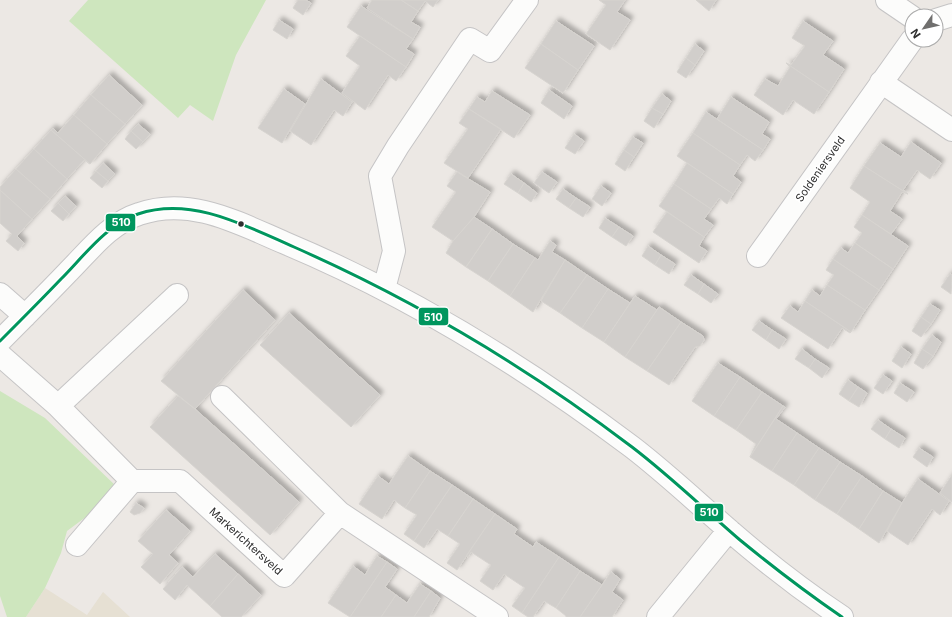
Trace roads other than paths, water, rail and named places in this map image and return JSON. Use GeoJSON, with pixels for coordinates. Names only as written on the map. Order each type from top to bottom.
{"type":"FeatureCollection","features":[{"type":"Feature","properties":{"kind":"street"},"geometry":{"type":"LineString","coordinates":[[384,290],[394,250],[380,176],[398,146],[470,39],[490,51],[527,0]]}},
{"type":"Feature","properties":{"kind":"street"},"geometry":{"type":"LineString","coordinates":[[887,0],[904,12]]}},
{"type":"Feature","properties":{"kind":"street","name":"Soldeniersveld"},"geometry":{"type":"LineString","coordinates":[[758,256],[906,48]]}},
{"type":"Feature","properties":{"kind":"street"},"geometry":{"type":"LineString","coordinates":[[881,82],[952,130]]}},
{"type":"Feature","properties":{"kind":"street"},"geometry":{"type":"LineString","coordinates":[[0,341],[117,225],[137,214],[178,206],[215,214],[311,254],[384,290],[455,328],[558,394],[645,457],[729,530],[785,576],[842,617]]}},
{"type":"Feature","properties":{"kind":"street"},"geometry":{"type":"LineString","coordinates":[[0,294],[25,316]]}},
{"type":"Feature","properties":{"kind":"street"},"geometry":{"type":"LineString","coordinates":[[58,406],[177,295]]}},
{"type":"Feature","properties":{"kind":"street"},"geometry":{"type":"LineString","coordinates":[[0,355],[58,406],[132,480],[77,546]]}},
{"type":"Feature","properties":{"kind":"street"},"geometry":{"type":"LineString","coordinates":[[222,397],[340,513],[497,617]]}},
{"type":"Feature","properties":{"kind":"street","name":"Markerichtersveld"},"geometry":{"type":"LineString","coordinates":[[132,480],[180,481],[284,576],[340,513]]}},
{"type":"Feature","properties":{"kind":"street"},"geometry":{"type":"LineString","coordinates":[[658,617],[729,530]]}}]}
